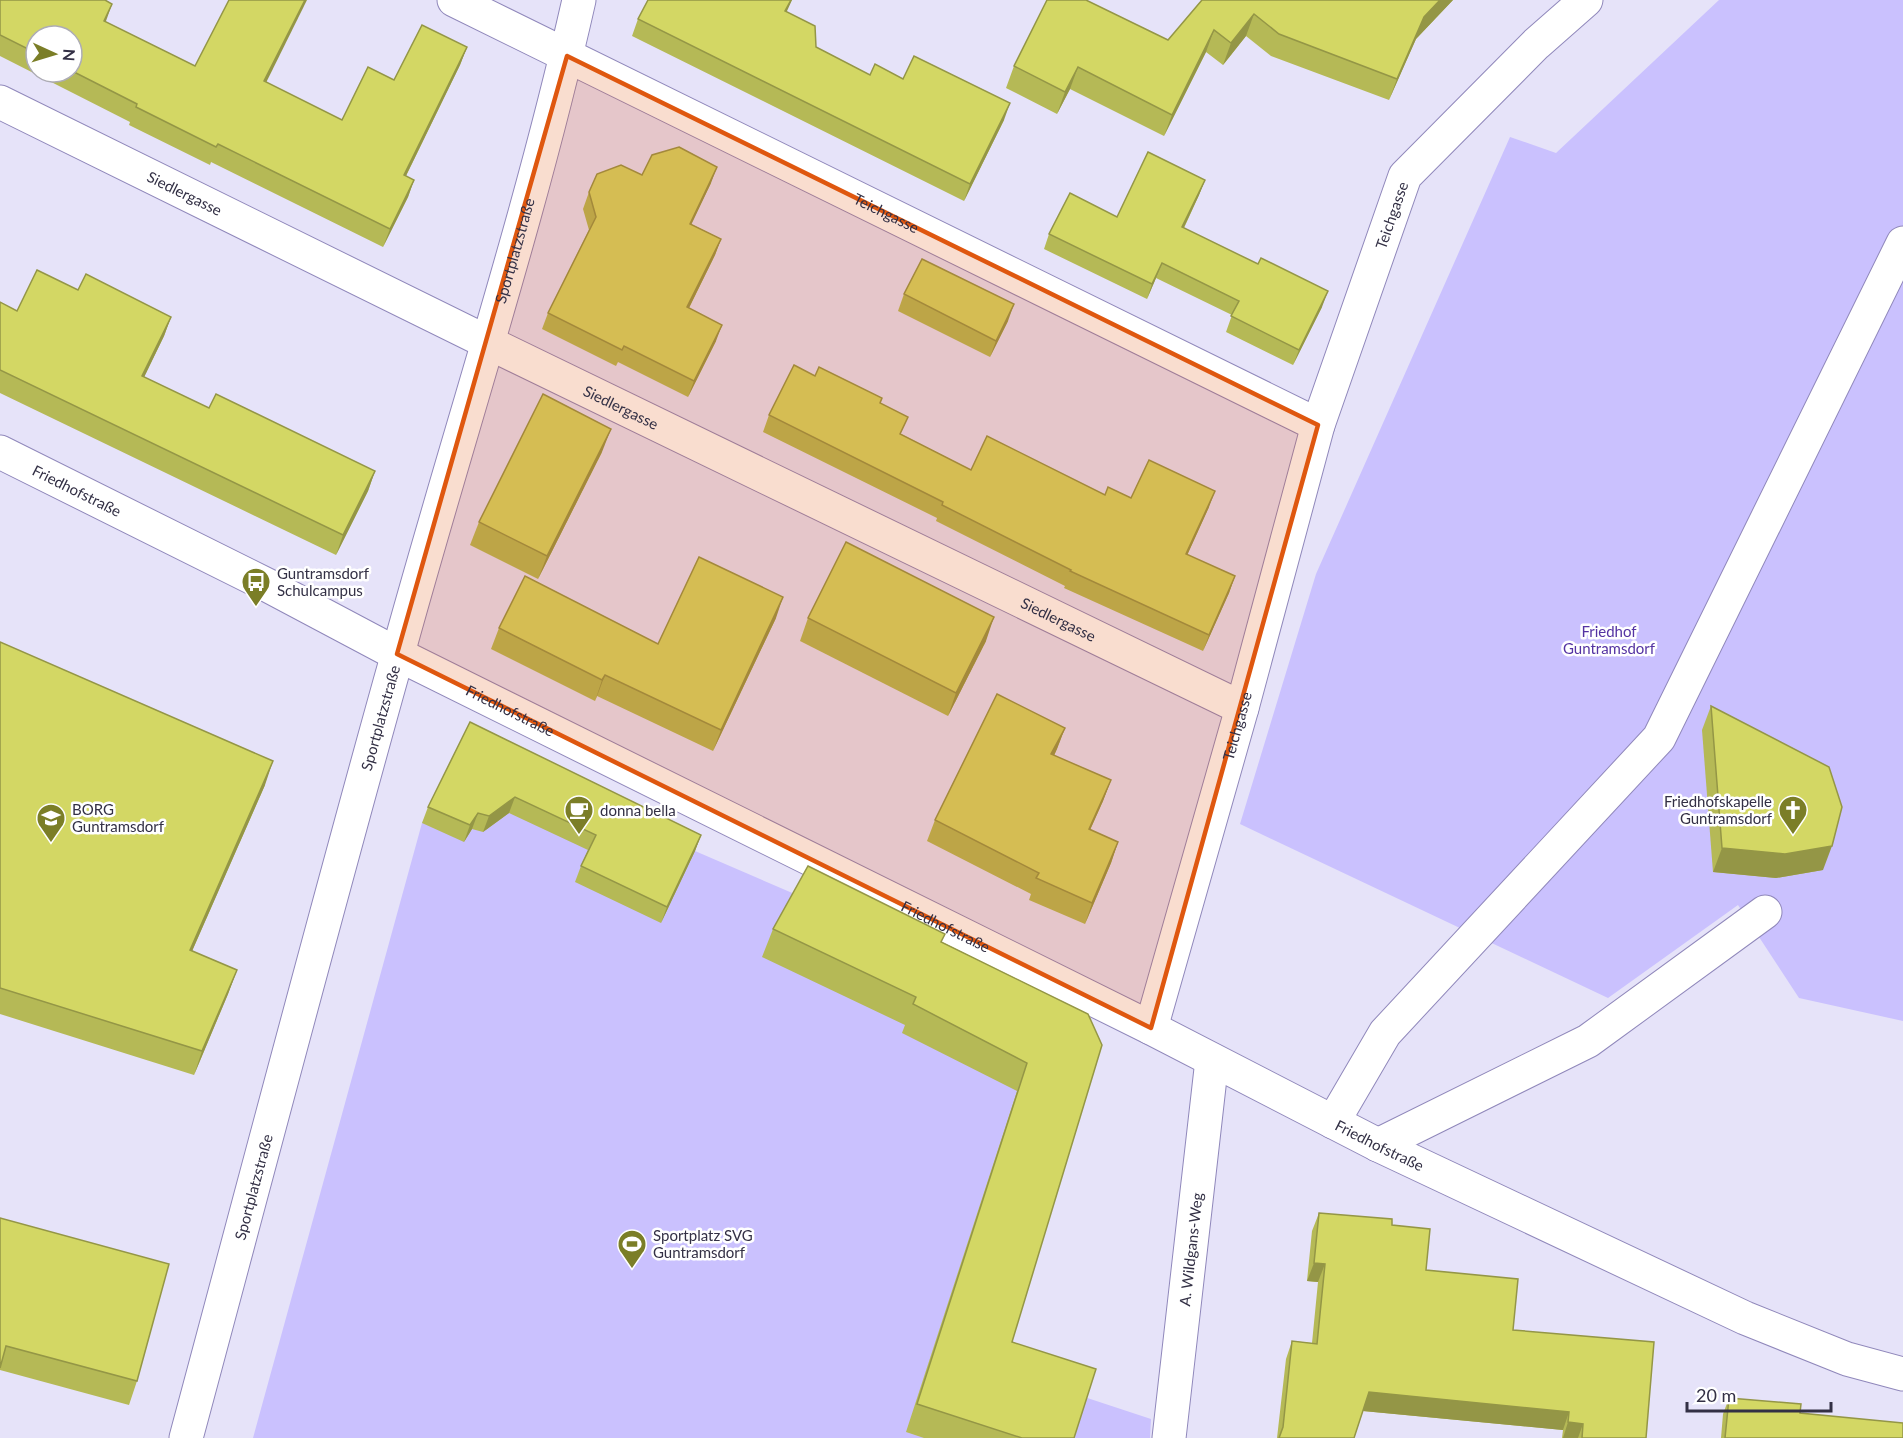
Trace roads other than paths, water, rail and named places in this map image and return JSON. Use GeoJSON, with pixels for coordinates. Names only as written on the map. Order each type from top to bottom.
{"type":"FeatureCollection","features":[{"type":"Feature","properties":{"kind":"street","name":"Teichgasse"},"geometry":{"type":"LineString","coordinates":[[454,0],[1318,425]]}},
{"type":"Feature","properties":{"kind":"street","name":"Sportplatzstraße"},"geometry":{"type":"LineString","coordinates":[[186,1438],[397,654],[489,343],[567,56],[579,0]]}},
{"type":"Feature","properties":{"kind":"street","name":"Teichgasse"},"geometry":{"type":"LineString","coordinates":[[1151,1028],[1242,708],[1318,425],[1405,176],[1536,44],[1586,0]]}},
{"type":"Feature","properties":{"kind":"street","name":"Siedlergasse"},"geometry":{"type":"LineString","coordinates":[[0,102],[489,343],[1242,708]]}},
{"type":"Feature","properties":{"kind":"street"},"geometry":{"type":"LineString","coordinates":[[1334,1122],[1385,1033],[1659,738],[1903,243]]}},
{"type":"Feature","properties":{"kind":"street","name":"Friedhofstraße"},"geometry":{"type":"LineString","coordinates":[[0,452],[267,585],[397,654],[1151,1028],[1378,1145],[1745,1318],[1847,1359],[1903,1374]]}},
{"type":"Feature","properties":{"kind":"street"},"geometry":{"type":"LineString","coordinates":[[1378,1145],[1588,1041],[1765,912]]}},
{"type":"Feature","properties":{"kind":"street","name":"A. Wildgans-Weg"},"geometry":{"type":"LineString","coordinates":[[1169,1438],[1212,1060]]}},
{"type":"Feature","properties":{"kind":"place","name":"Guntramsdorf Schulcampus"},"geometry":{"type":"Point","coordinates":[256,608]}},
{"type":"Feature","properties":{"kind":"place","name":"donna bella"},"geometry":{"type":"Point","coordinates":[579,836]}},
{"type":"Feature","properties":{"kind":"place","name":"Friedhofskapelle Guntramsdorf"},"geometry":{"type":"Point","coordinates":[1793,836]}},
{"type":"Feature","properties":{"kind":"place","name":"BORG Guntramsdorf"},"geometry":{"type":"Point","coordinates":[51,844]}},
{"type":"Feature","properties":{"kind":"place","name":"Sportplatz SVG Guntramsdorf"},"geometry":{"type":"Point","coordinates":[632,1270]}},
{"type":"Feature","properties":{"kind":"park label","name":"Friedhof Guntramsdorf"},"geometry":{"type":"Point","coordinates":[1609,640]}}]}
